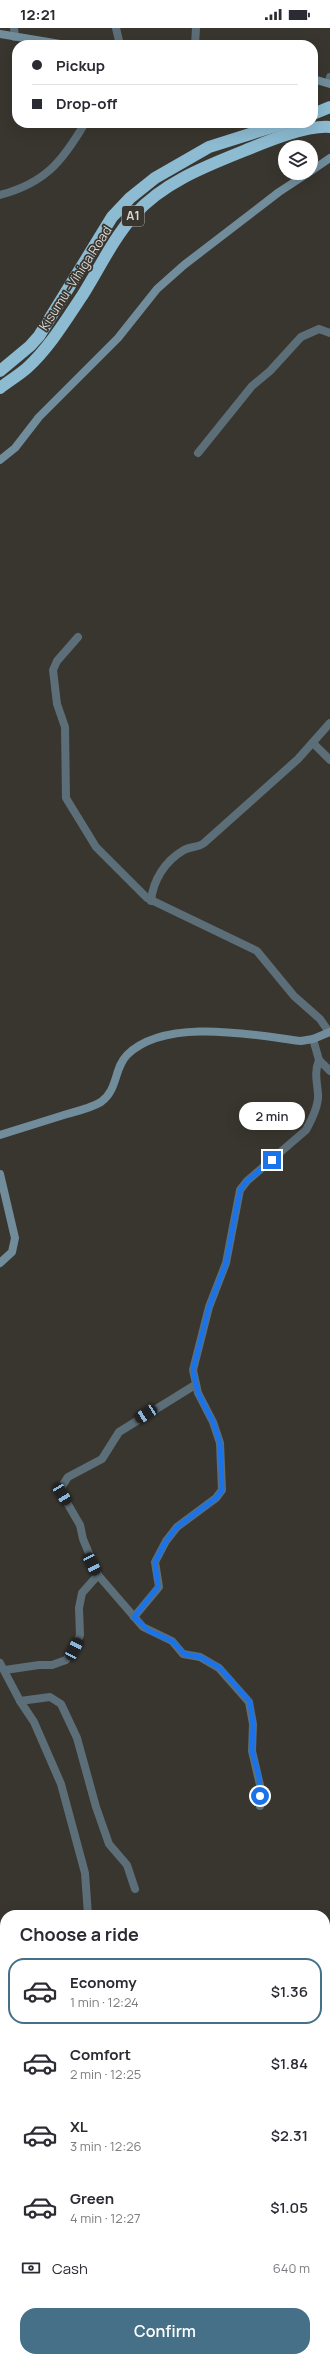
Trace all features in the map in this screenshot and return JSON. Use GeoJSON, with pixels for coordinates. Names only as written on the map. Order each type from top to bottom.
{"type":"FeatureCollection","features":[{"type":"Feature","properties":{"kind":"highway"},"geometry":{"type":"LineString","coordinates":[[318,112],[330,107]]}},
{"type":"Feature","properties":{"kind":"highway","name":"Kisumu -Vihiga Road"},"geometry":{"type":"LineString","coordinates":[[0,388],[27,368],[48,344],[116,239],[135,214],[161,192],[194,172],[257,145],[309,129],[330,127]]}},
{"type":"Feature","properties":{"kind":"highway","name":"Kisumu -Vihiga Road"},"geometry":{"type":"LineString","coordinates":[[0,371],[30,346],[39,336],[112,217],[130,198],[155,178],[210,147],[269,128]]}},
{"type":"Feature","properties":{"kind":"street"},"geometry":{"type":"LineString","coordinates":[[116,28],[119,40]]}},
{"type":"Feature","properties":{"kind":"street"},"geometry":{"type":"LineString","coordinates":[[195,40],[196,28]]}},
{"type":"Feature","properties":{"kind":"street"},"geometry":{"type":"LineString","coordinates":[[0,34],[15,32],[46,40]]}},
{"type":"Feature","properties":{"kind":"street"},"geometry":{"type":"LineString","coordinates":[[318,80],[330,81]]}},
{"type":"Feature","properties":{"kind":"street"},"geometry":{"type":"LineString","coordinates":[[0,195],[20,190],[43,177],[67,150],[82,128]]}},
{"type":"Feature","properties":{"kind":"street"},"geometry":{"type":"LineString","coordinates":[[318,166],[330,158]]}},
{"type":"Feature","properties":{"kind":"street"},"geometry":{"type":"LineString","coordinates":[[0,460],[15,448],[39,418],[118,338],[157,289],[178,270],[273,196],[297,180]]}},
{"type":"Feature","properties":{"kind":"street"},"geometry":{"type":"LineString","coordinates":[[198,453],[252,386],[270,371],[301,337],[319,329],[330,334]]}},
{"type":"Feature","properties":{"kind":"street"},"geometry":{"type":"LineString","coordinates":[[0,1135],[100,1102],[114,1087],[126,1056],[136,1047],[164,1036],[190,1031],[218,1031],[301,1041],[313,1039],[329,1032],[320,1019],[294,996],[257,951],[151,901],[105,857],[71,808],[66,798],[65,727],[57,704],[53,670],[57,661],[78,637]]}},
{"type":"Feature","properties":{"kind":"street"},"geometry":{"type":"LineString","coordinates":[[151,901],[155,880],[162,870],[184,850],[196,847],[204,842],[314,743],[330,723]]}},
{"type":"Feature","properties":{"kind":"street"},"geometry":{"type":"LineString","coordinates":[[314,743],[330,760]]}},
{"type":"Feature","properties":{"kind":"street"},"geometry":{"type":"LineString","coordinates":[[134,1617],[158,1587],[155,1562],[166,1541],[177,1527],[216,1498],[222,1490],[220,1443],[213,1422],[195,1385],[194,1364],[209,1307],[226,1263],[240,1190],[247,1181],[306,1130],[310,1122],[318,1100],[315,1074],[318,1060],[313,1039]]}},
{"type":"Feature","properties":{"kind":"street"},"geometry":{"type":"LineString","coordinates":[[318,1060],[330,1071]]}},
{"type":"Feature","properties":{"kind":"street"},"geometry":{"type":"LineString","coordinates":[[0,1174],[15,1238],[12,1252],[0,1263]]}},
{"type":"Feature","properties":{"kind":"street"},"geometry":{"type":"LineString","coordinates":[[195,1385],[119,1432],[102,1459],[68,1477],[63,1483],[62,1494],[78,1520],[83,1539],[98,1575],[134,1617],[149,1631],[172,1641],[184,1654],[200,1657],[220,1668],[247,1699],[252,1716],[252,1751],[260,1785],[260,1806]]}},
{"type":"Feature","properties":{"kind":"street"},"geometry":{"type":"LineString","coordinates":[[6,1670],[39,1665],[52,1665],[66,1660],[74,1649],[80,1635],[80,1608],[82,1593],[98,1575]]}},
{"type":"Feature","properties":{"kind":"street"},"geometry":{"type":"LineString","coordinates":[[0,1663],[6,1670],[20,1701],[34,1722],[61,1784],[85,1873],[88,1910]]}},
{"type":"Feature","properties":{"kind":"street"},"geometry":{"type":"LineString","coordinates":[[20,1701],[50,1697],[61,1704],[77,1738],[96,1807],[109,1844],[127,1865],[135,1889]]}},
{"type":"Feature","properties":{"kind":"route"},"geometry":{"type":"LineString","coordinates":[[260,1796],[257,1765],[252,1751],[253,1734],[250,1702],[220,1668],[200,1657],[186,1656],[172,1641],[149,1631],[134,1617],[154,1594],[158,1587],[159,1581],[155,1562],[166,1541],[182,1522],[196,1514],[216,1498],[222,1490],[220,1479],[220,1443],[213,1422],[195,1385],[193,1370],[209,1307],[226,1263],[236,1201],[240,1190],[247,1181],[272,1160]]}}]}
